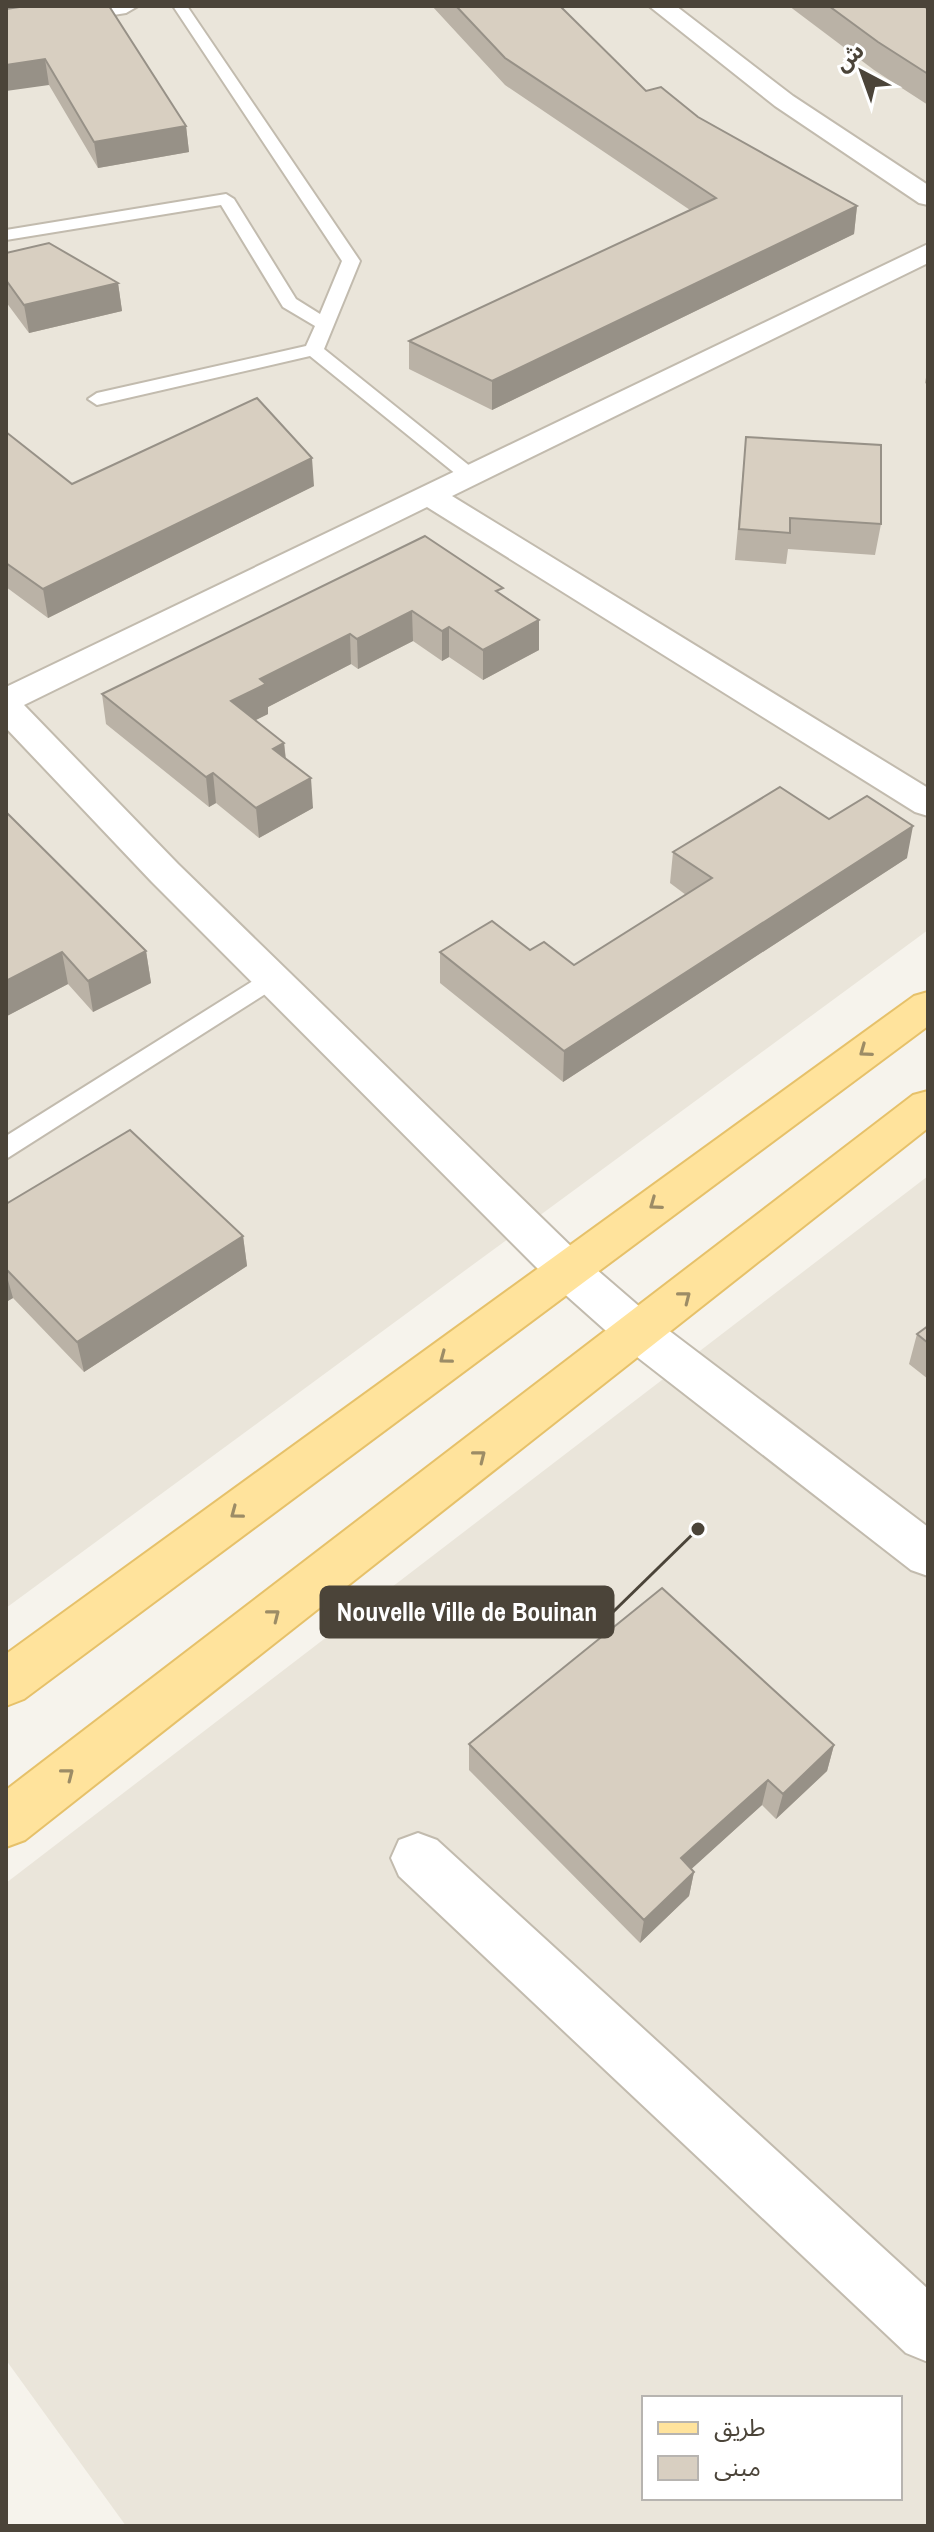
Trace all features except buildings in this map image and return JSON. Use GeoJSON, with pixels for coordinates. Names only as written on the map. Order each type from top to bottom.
{"type":"FeatureCollection","features":[{"type":"Feature","properties":{"kind":"main road"},"geometry":{"type":"LineString","coordinates":[[6,1683],[928,1006]]}},
{"type":"Feature","properties":{"kind":"main road"},"geometry":{"type":"LineString","coordinates":[[6,1822],[928,1106]]}},
{"type":"Feature","properties":{"kind":"street"},"geometry":{"type":"LineString","coordinates":[[6,25],[126,6]]}},
{"type":"Feature","properties":{"kind":"street"},"geometry":{"type":"LineString","coordinates":[[661,6],[784,101],[928,197]]}},
{"type":"Feature","properties":{"kind":"street"},"geometry":{"type":"LineString","coordinates":[[6,700],[928,252]]}},
{"type":"Feature","properties":{"kind":"street"},"geometry":{"type":"LineString","coordinates":[[429,495],[928,804]]}},
{"type":"Feature","properties":{"kind":"street"},"geometry":{"type":"LineString","coordinates":[[6,707],[272,978],[566,1269],[639,1333],[928,1555]]}},
{"type":"Feature","properties":{"kind":"street"},"geometry":{"type":"LineString","coordinates":[[418,1858],[928,2331]]}},
{"type":"Feature","properties":{"kind":"lane"},"geometry":{"type":"LineString","coordinates":[[180,6],[351,261],[314,350]]}},
{"type":"Feature","properties":{"kind":"lane"},"geometry":{"type":"LineString","coordinates":[[6,235],[226,199],[289,303],[324,324]]}},
{"type":"Feature","properties":{"kind":"lane"},"geometry":{"type":"LineString","coordinates":[[314,350],[395,419],[469,475]]}},
{"type":"Feature","properties":{"kind":"lane"},"geometry":{"type":"LineString","coordinates":[[97,399],[314,350]]}},
{"type":"Feature","properties":{"kind":"lane"},"geometry":{"type":"LineString","coordinates":[[6,1149],[272,978]]}},
{"type":"Feature","properties":{"kind":"shaded area"},"geometry":{"type":"Polygon","coordinates":[[[6,6],[928,6],[928,930],[6,1608],[6,6]]]}},
{"type":"Feature","properties":{"kind":"shaded area"},"geometry":{"type":"Polygon","coordinates":[[[928,1176],[928,2526],[126,2526],[6,2360],[6,1883],[928,1176]]]}},
{"type":"Feature","properties":{"kind":"place","name":"Nouvelle Ville de Bouinan"},"geometry":{"type":"Point","coordinates":[698,1529]}}]}
